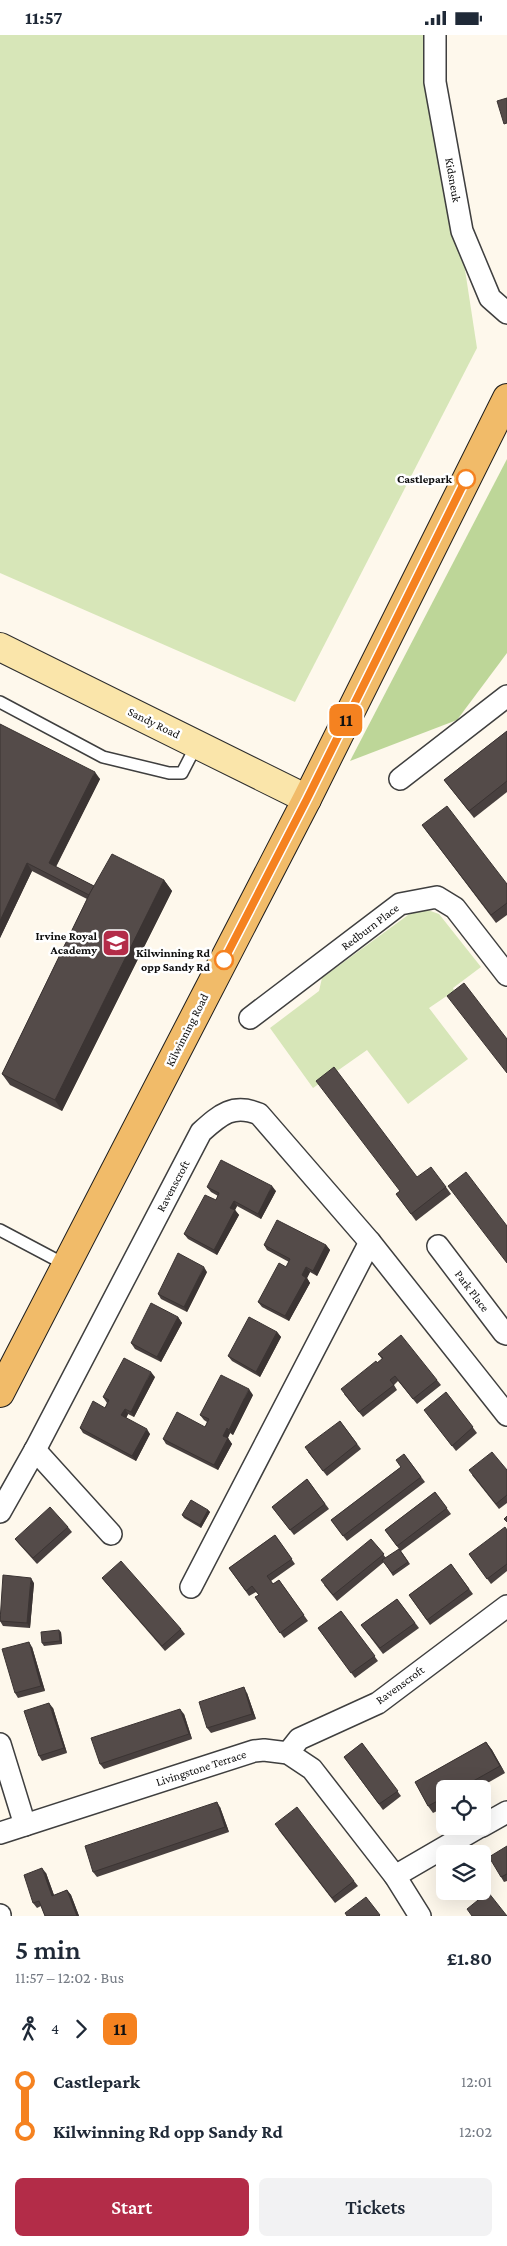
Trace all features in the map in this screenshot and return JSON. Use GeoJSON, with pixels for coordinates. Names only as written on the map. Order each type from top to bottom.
{"type":"FeatureCollection","features":[{"type":"Feature","properties":{"kind":"main road","name":"Kilwinning Road"},"geometry":{"type":"LineString","coordinates":[[0,1393],[307,799],[507,398]]}},
{"type":"Feature","properties":{"kind":"main road","name":"Sandy Road"},"geometry":{"type":"LineString","coordinates":[[0,647],[307,799]]}},
{"type":"Feature","properties":{"kind":"street","name":"Kidsneuk"},"geometry":{"type":"LineString","coordinates":[[435,35],[435,82],[462,231],[490,298],[507,313]]}},
{"type":"Feature","properties":{"kind":"street"},"geometry":{"type":"LineString","coordinates":[[400,779],[507,696]]}},
{"type":"Feature","properties":{"kind":"street","name":"Redburn Place"},"geometry":{"type":"LineString","coordinates":[[250,1018],[400,904],[437,897],[455,908],[507,975]]}},
{"type":"Feature","properties":{"kind":"street","name":"Ravenscroft"},"geometry":{"type":"LineString","coordinates":[[0,1512],[35,1450],[201,1132],[216,1118],[230,1111],[246,1108],[259,1114],[370,1242],[507,1415]]}},
{"type":"Feature","properties":{"kind":"street"},"geometry":{"type":"LineString","coordinates":[[191,1587],[370,1242]]}},
{"type":"Feature","properties":{"kind":"street","name":"Park Place"},"geometry":{"type":"LineString","coordinates":[[438,1246],[504,1333],[507,1334]]}},
{"type":"Feature","properties":{"kind":"street"},"geometry":{"type":"LineString","coordinates":[[35,1450],[111,1534]]}},
{"type":"Feature","properties":{"kind":"street","name":"Ravenscroft"},"geometry":{"type":"LineString","coordinates":[[288,1753],[298,1739],[378,1703],[507,1606]]}},
{"type":"Feature","properties":{"kind":"street"},"geometry":{"type":"LineString","coordinates":[[0,1743],[25,1825]]}},
{"type":"Feature","properties":{"kind":"street","name":"Livingstone Terrace"},"geometry":{"type":"LineString","coordinates":[[0,1833],[254,1751],[288,1753],[312,1769],[395,1877],[420,1916]]}},
{"type":"Feature","properties":{"kind":"street"},"geometry":{"type":"LineString","coordinates":[[491,1821],[507,1811]]}},
{"type":"Feature","properties":{"kind":"street"},"geometry":{"type":"LineString","coordinates":[[395,1877],[467,1835]]}},
{"type":"Feature","properties":{"kind":"lane"},"geometry":{"type":"LineString","coordinates":[[0,702],[103,757],[168,773],[182,773],[197,744]]}},
{"type":"Feature","properties":{"kind":"lane"},"geometry":{"type":"LineString","coordinates":[[0,1230],[66,1265]]}},
{"type":"Feature","properties":{"kind":"green space"},"geometry":{"type":"Polygon","coordinates":[[[0,35],[429,35],[477,348],[295,702],[0,573],[0,35]]]}},
{"type":"Feature","properties":{"kind":"green space"},"geometry":{"type":"Polygon","coordinates":[[[507,459],[507,653],[457,720],[350,761],[507,459]]]}},
{"type":"Feature","properties":{"kind":"green space"},"geometry":{"type":"Polygon","coordinates":[[[419,907],[439,914],[481,967],[453,988],[454,991],[429,1008],[468,1059],[408,1104],[367,1050],[313,1088],[270,1028],[319,991],[322,978],[419,907]]]}},
{"type":"Feature","properties":{"kind":"building"},"geometry":{"type":"Polygon","coordinates":[[[507,98],[507,123],[504,124],[497,101],[507,98]]]}},
{"type":"Feature","properties":{"kind":"building"},"geometry":{"type":"Polygon","coordinates":[[[0,724],[95,772],[49,863],[94,886],[89,895],[27,863],[0,921],[0,724]]]}},
{"type":"Feature","properties":{"kind":"building"},"geometry":{"type":"Polygon","coordinates":[[[507,731],[507,781],[469,811],[444,780],[507,731]]]}},
{"type":"Feature","properties":{"kind":"building"},"geometry":{"type":"Polygon","coordinates":[[[447,806],[507,884],[507,903],[491,915],[422,825],[447,806]]]}},
{"type":"Feature","properties":{"kind":"building"},"geometry":{"type":"Polygon","coordinates":[[[112,854],[164,880],[55,1100],[2,1074],[90,893],[112,854]]]}},
{"type":"Feature","properties":{"kind":"building"},"geometry":{"type":"Polygon","coordinates":[[[464,983],[507,1039],[507,1073],[447,996],[464,983]]]}},
{"type":"Feature","properties":{"kind":"building"},"geometry":{"type":"Polygon","coordinates":[[[334,1067],[417,1177],[431,1167],[446,1187],[411,1214],[396,1194],[400,1191],[316,1081],[334,1067]]]}},
{"type":"Feature","properties":{"kind":"building"},"geometry":{"type":"Polygon","coordinates":[[[221,1160],[272,1186],[258,1214],[234,1201],[230,1208],[235,1210],[214,1250],[184,1234],[205,1195],[216,1200],[219,1193],[207,1187],[221,1160]]]}},
{"type":"Feature","properties":{"kind":"building"},"geometry":{"type":"Polygon","coordinates":[[[466,1172],[507,1226],[507,1263],[448,1186],[466,1172]]]}},
{"type":"Feature","properties":{"kind":"building"},"geometry":{"type":"Polygon","coordinates":[[[277,1220],[326,1245],[313,1271],[306,1267],[302,1275],[306,1278],[285,1316],[258,1302],[279,1263],[286,1267],[290,1259],[264,1245],[277,1220]]]}},
{"type":"Feature","properties":{"kind":"building"},"geometry":{"type":"Polygon","coordinates":[[[178,1253],[204,1267],[184,1307],[158,1294],[178,1253]]]}},
{"type":"Feature","properties":{"kind":"building"},"geometry":{"type":"Polygon","coordinates":[[[151,1303],[178,1317],[157,1357],[131,1343],[151,1303]]]}},
{"type":"Feature","properties":{"kind":"building"},"geometry":{"type":"Polygon","coordinates":[[[249,1317],[277,1332],[256,1372],[228,1356],[249,1317]]]}},
{"type":"Feature","properties":{"kind":"building"},"geometry":{"type":"Polygon","coordinates":[[[401,1335],[437,1380],[413,1399],[395,1376],[390,1380],[394,1385],[359,1412],[341,1389],[376,1361],[377,1363],[383,1358],[378,1354],[401,1335]]]}},
{"type":"Feature","properties":{"kind":"building"},"geometry":{"type":"Polygon","coordinates":[[[124,1358],[151,1372],[131,1412],[125,1409],[121,1415],[147,1429],[132,1456],[80,1428],[93,1401],[105,1408],[109,1400],[103,1397],[124,1358]]]}},
{"type":"Feature","properties":{"kind":"building"},"geometry":{"type":"Polygon","coordinates":[[[221,1375],[249,1389],[229,1430],[227,1428],[223,1436],[228,1438],[214,1465],[163,1439],[177,1412],[205,1427],[209,1419],[200,1415],[221,1375]]]}},
{"type":"Feature","properties":{"kind":"building"},"geometry":{"type":"Polygon","coordinates":[[[446,1392],[473,1427],[452,1446],[424,1410],[446,1392]]]}},
{"type":"Feature","properties":{"kind":"building"},"geometry":{"type":"Polygon","coordinates":[[[340,1421],[357,1444],[323,1471],[305,1447],[340,1421]]]}},
{"type":"Feature","properties":{"kind":"building"},"geometry":{"type":"Polygon","coordinates":[[[492,1452],[507,1470],[507,1495],[496,1504],[469,1470],[492,1452]]]}},
{"type":"Feature","properties":{"kind":"building"},"geometry":{"type":"Polygon","coordinates":[[[404,1454],[421,1477],[343,1536],[331,1520],[401,1467],[396,1460],[404,1454]]]}},
{"type":"Feature","properties":{"kind":"building"},"geometry":{"type":"Polygon","coordinates":[[[307,1479],[325,1504],[290,1530],[272,1507],[307,1479]]]}},
{"type":"Feature","properties":{"kind":"building"},"geometry":{"type":"Polygon","coordinates":[[[435,1492],[447,1508],[397,1546],[385,1530],[435,1492]]]}},
{"type":"Feature","properties":{"kind":"building"},"geometry":{"type":"Polygon","coordinates":[[[191,1500],[208,1510],[200,1525],[182,1515],[191,1500]]]}},
{"type":"Feature","properties":{"kind":"building"},"geometry":{"type":"Polygon","coordinates":[[[50,1507],[68,1527],[33,1558],[15,1539],[50,1507]]]}},
{"type":"Feature","properties":{"kind":"building"},"geometry":{"type":"Polygon","coordinates":[[[505,1527],[507,1530],[507,1564],[487,1579],[469,1554],[505,1527]]]}},
{"type":"Feature","properties":{"kind":"building"},"geometry":{"type":"Polygon","coordinates":[[[275,1535],[292,1559],[267,1576],[273,1584],[279,1580],[304,1615],[280,1633],[255,1597],[259,1595],[252,1586],[246,1591],[229,1568],[275,1535]]]}},
{"type":"Feature","properties":{"kind":"building"},"geometry":{"type":"Polygon","coordinates":[[[371,1539],[384,1554],[333,1595],[321,1580],[371,1539]]]}},
{"type":"Feature","properties":{"kind":"building"},"geometry":{"type":"Polygon","coordinates":[[[399,1549],[408,1562],[392,1573],[382,1560],[399,1549]]]}},
{"type":"Feature","properties":{"kind":"building"},"geometry":{"type":"Polygon","coordinates":[[[121,1561],[181,1629],[162,1646],[102,1578],[121,1561]]]}},
{"type":"Feature","properties":{"kind":"building"},"geometry":{"type":"Polygon","coordinates":[[[451,1564],[469,1589],[427,1620],[409,1595],[451,1564]]]}},
{"type":"Feature","properties":{"kind":"building"},"geometry":{"type":"Polygon","coordinates":[[[3,1575],[31,1578],[27,1623],[0,1621],[3,1575]]]}},
{"type":"Feature","properties":{"kind":"building"},"geometry":{"type":"Polygon","coordinates":[[[397,1599],[415,1623],[380,1648],[361,1625],[397,1599]]]}},
{"type":"Feature","properties":{"kind":"building"},"geometry":{"type":"Polygon","coordinates":[[[341,1611],[375,1656],[351,1673],[318,1628],[341,1611]]]}},
{"type":"Feature","properties":{"kind":"building"},"geometry":{"type":"Polygon","coordinates":[[[59,1630],[60,1641],[42,1643],[41,1632],[59,1630]]]}},
{"type":"Feature","properties":{"kind":"building"},"geometry":{"type":"Polygon","coordinates":[[[29,1642],[41,1686],[15,1693],[2,1649],[29,1642]]]}},
{"type":"Feature","properties":{"kind":"building"},"geometry":{"type":"Polygon","coordinates":[[[244,1687],[252,1714],[207,1728],[199,1702],[244,1687]]]}},
{"type":"Feature","properties":{"kind":"building"},"geometry":{"type":"Polygon","coordinates":[[[49,1703],[64,1748],[39,1756],[24,1711],[49,1703]]]}},
{"type":"Feature","properties":{"kind":"building"},"geometry":{"type":"Polygon","coordinates":[[[180,1709],[189,1734],[100,1764],[91,1738],[180,1709]]]}},
{"type":"Feature","properties":{"kind":"building"},"geometry":{"type":"Polygon","coordinates":[[[486,1742],[500,1766],[475,1780],[436,1780],[436,1802],[428,1806],[415,1782],[486,1742]]]}},
{"type":"Feature","properties":{"kind":"building"},"geometry":{"type":"Polygon","coordinates":[[[362,1743],[398,1791],[379,1804],[344,1757],[362,1743]]]}},
{"type":"Feature","properties":{"kind":"building"},"geometry":{"type":"Polygon","coordinates":[[[217,1802],[225,1827],[93,1872],[85,1846],[217,1802]]]}},
{"type":"Feature","properties":{"kind":"building"},"geometry":{"type":"Polygon","coordinates":[[[297,1807],[354,1881],[332,1898],[275,1824],[297,1807]]]}},
{"type":"Feature","properties":{"kind":"building"},"geometry":{"type":"Polygon","coordinates":[[[507,1846],[507,1874],[501,1877],[491,1860],[491,1856],[507,1846]]]}},
{"type":"Feature","properties":{"kind":"building"},"geometry":{"type":"Polygon","coordinates":[[[42,1868],[52,1896],[67,1890],[77,1916],[45,1916],[39,1901],[33,1903],[24,1875],[42,1868]]]}},
{"type":"Feature","properties":{"kind":"building"},"geometry":{"type":"Polygon","coordinates":[[[491,1896],[507,1916],[472,1916],[467,1909],[478,1900],[491,1900],[491,1896]]]}},
{"type":"Feature","properties":{"kind":"building"},"geometry":{"type":"Polygon","coordinates":[[[366,1897],[379,1916],[347,1916],[345,1913],[366,1897]]]}},
{"type":"Feature","properties":{"kind":"bus line","name":"11"},"geometry":{"type":"LineString","coordinates":[[224,960],[307,799],[466,479]]}},
{"type":"Feature","properties":{"kind":"place","name":"Castlepark"},"geometry":{"type":"Point","coordinates":[466,479]}},
{"type":"Feature","properties":{"kind":"place","name":"Irvine Royal Academy"},"geometry":{"type":"Point","coordinates":[116,943]}},
{"type":"Feature","properties":{"kind":"place","name":"Kilwinning Rd opp Sandy Rd"},"geometry":{"type":"Point","coordinates":[224,960]}}]}
